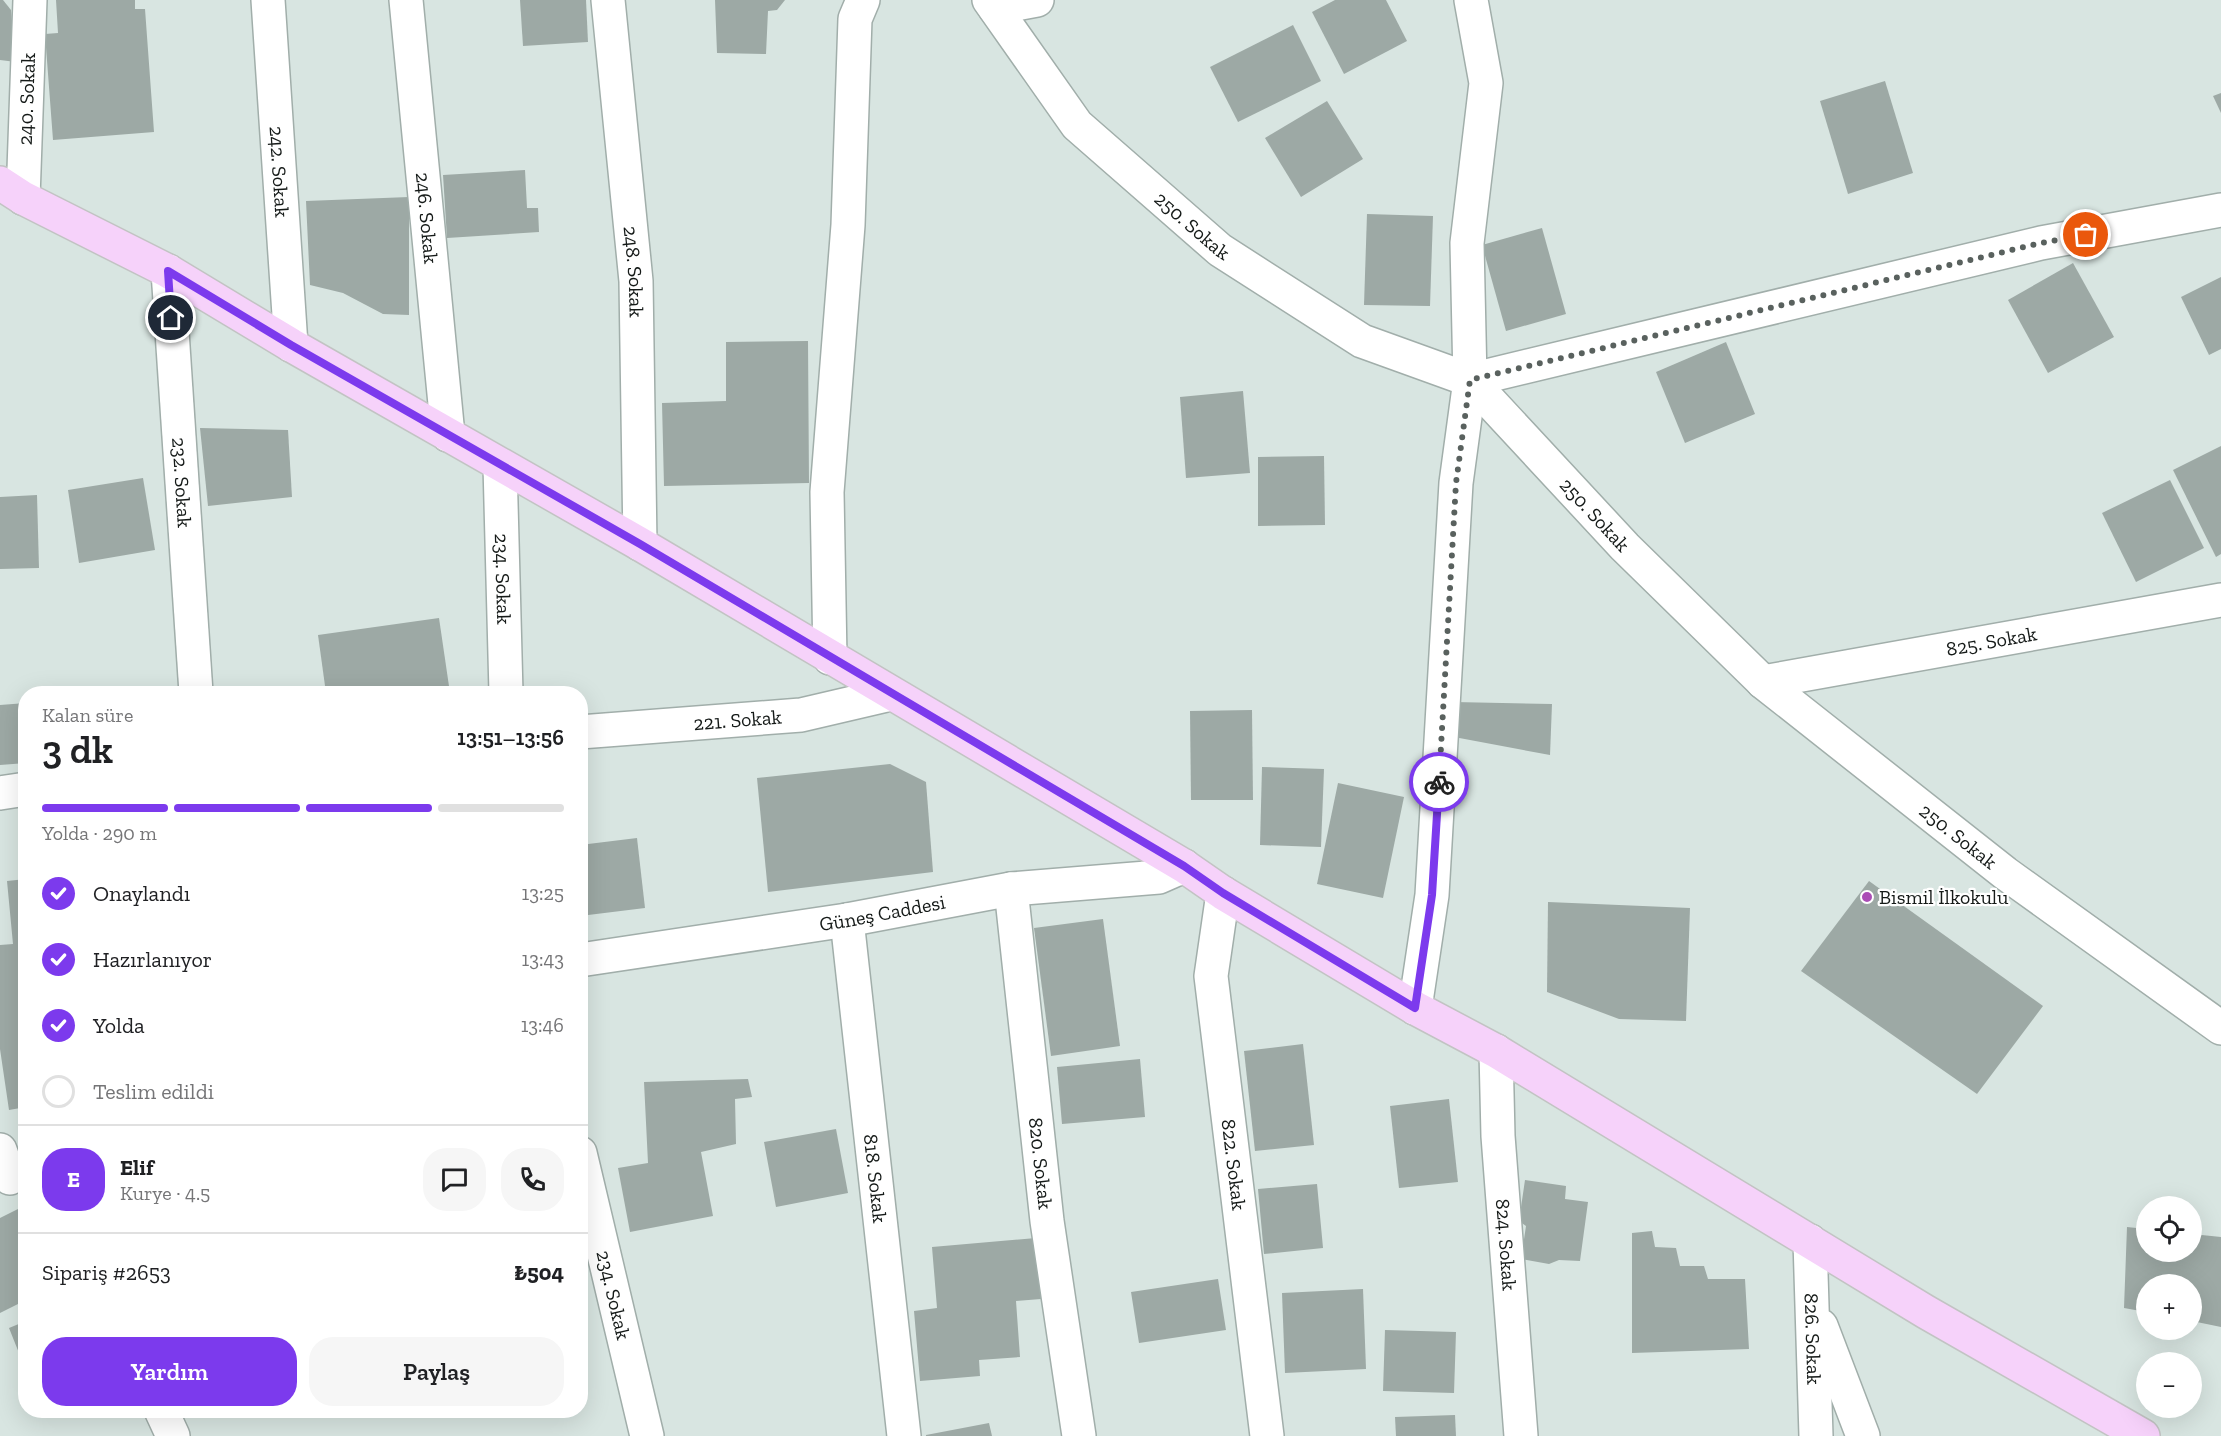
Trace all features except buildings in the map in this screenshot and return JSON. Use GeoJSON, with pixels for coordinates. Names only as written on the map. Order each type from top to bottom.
{"type":"FeatureCollection","features":[{"type":"Feature","properties":{"kind":"main road"},"geometry":{"type":"LineString","coordinates":[[12,191],[168,271],[291,345],[640,544],[1184,866],[1223,893],[1415,1008],[1496,1051],[1926,1312],[2143,1436]]}},
{"type":"Feature","properties":{"kind":"street","name":"240. Sokak"},"geometry":{"type":"LineString","coordinates":[[12,191],[30,0]]}},
{"type":"Feature","properties":{"kind":"street","name":"242. Sokak"},"geometry":{"type":"LineString","coordinates":[[268,0],[291,345]]}},
{"type":"Feature","properties":{"kind":"street","name":"246. Sokak"},"geometry":{"type":"LineString","coordinates":[[406,0],[448,435]]}},
{"type":"Feature","properties":{"kind":"street","name":"248. Sokak"},"geometry":{"type":"LineString","coordinates":[[608,0],[636,281],[640,544]]}},
{"type":"Feature","properties":{"kind":"street"},"geometry":{"type":"LineString","coordinates":[[830,658],[827,492],[848,225],[855,19],[863,0]]}},
{"type":"Feature","properties":{"kind":"street"},"geometry":{"type":"LineString","coordinates":[[992,4],[1037,0]]}},
{"type":"Feature","properties":{"kind":"street"},"geometry":{"type":"LineString","coordinates":[[1415,1008],[1432,895],[1456,483],[1470,380],[1467,243],[1486,83],[1472,0]]}},
{"type":"Feature","properties":{"kind":"street","name":"250. Sokak"},"geometry":{"type":"LineString","coordinates":[[992,4],[1077,125],[1220,250],[1362,340],[1470,380],[1625,547],[1763,682],[2005,873],[2221,1028]]}},
{"type":"Feature","properties":{"kind":"street"},"geometry":{"type":"LineString","coordinates":[[1470,380],[2041,243],[2221,210]]}},
{"type":"Feature","properties":{"kind":"street","name":"232. Sokak"},"geometry":{"type":"LineString","coordinates":[[168,271],[196,686]]}},
{"type":"Feature","properties":{"kind":"street","name":"234. Sokak"},"geometry":{"type":"LineString","coordinates":[[500,465],[506,686]]}},
{"type":"Feature","properties":{"kind":"street","name":"825. Sokak"},"geometry":{"type":"LineString","coordinates":[[1763,682],[2221,600]]}},
{"type":"Feature","properties":{"kind":"street","name":"221. Sokak"},"geometry":{"type":"LineString","coordinates":[[588,731],[801,715],[891,694]]}},
{"type":"Feature","properties":{"kind":"street"},"geometry":{"type":"LineString","coordinates":[[0,793],[18,790]]}},
{"type":"Feature","properties":{"kind":"street","name":"Güneş Caddesi"},"geometry":{"type":"LineString","coordinates":[[588,959],[847,920],[1011,889],[1159,877],[1184,866]]}},
{"type":"Feature","properties":{"kind":"street","name":"820. Sokak"},"geometry":{"type":"LineString","coordinates":[[1011,889],[1047,1221],[1079,1436]]}},
{"type":"Feature","properties":{"kind":"street","name":"822. Sokak"},"geometry":{"type":"LineString","coordinates":[[1223,893],[1211,976],[1267,1436]]}},
{"type":"Feature","properties":{"kind":"street","name":"818. Sokak"},"geometry":{"type":"LineString","coordinates":[[847,920],[904,1436]]}},
{"type":"Feature","properties":{"kind":"street","name":"824. Sokak"},"geometry":{"type":"LineString","coordinates":[[1496,1051],[1498,1136],[1521,1436]]}},
{"type":"Feature","properties":{"kind":"street","name":"234. Sokak"},"geometry":{"type":"LineString","coordinates":[[588,1187],[647,1436]]}},
{"type":"Feature","properties":{"kind":"street","name":"826. Sokak"},"geometry":{"type":"LineString","coordinates":[[1810,1241],[1816,1436]]}},
{"type":"Feature","properties":{"kind":"street"},"geometry":{"type":"LineString","coordinates":[[1811,1302],[1863,1436]]}},
{"type":"Feature","properties":{"kind":"street"},"geometry":{"type":"LineString","coordinates":[[164,1418],[173,1436]]}},
{"type":"Feature","properties":{"kind":"way so far"},"geometry":{"type":"LineString","coordinates":[[1439,782],[1456,483],[1470,380],[2041,243],[2086,235]]}},
{"type":"Feature","properties":{"kind":"place","name":"Bismil İlkokulu"},"geometry":{"type":"Point","coordinates":[1867,897]}},
{"type":"Feature","properties":{"kind":"route"},"geometry":{"type":"LineString","coordinates":[[171,318],[168,271],[291,345],[640,544],[1184,866],[1223,893],[1415,1008],[1432,895],[1439,782]]}}]}
